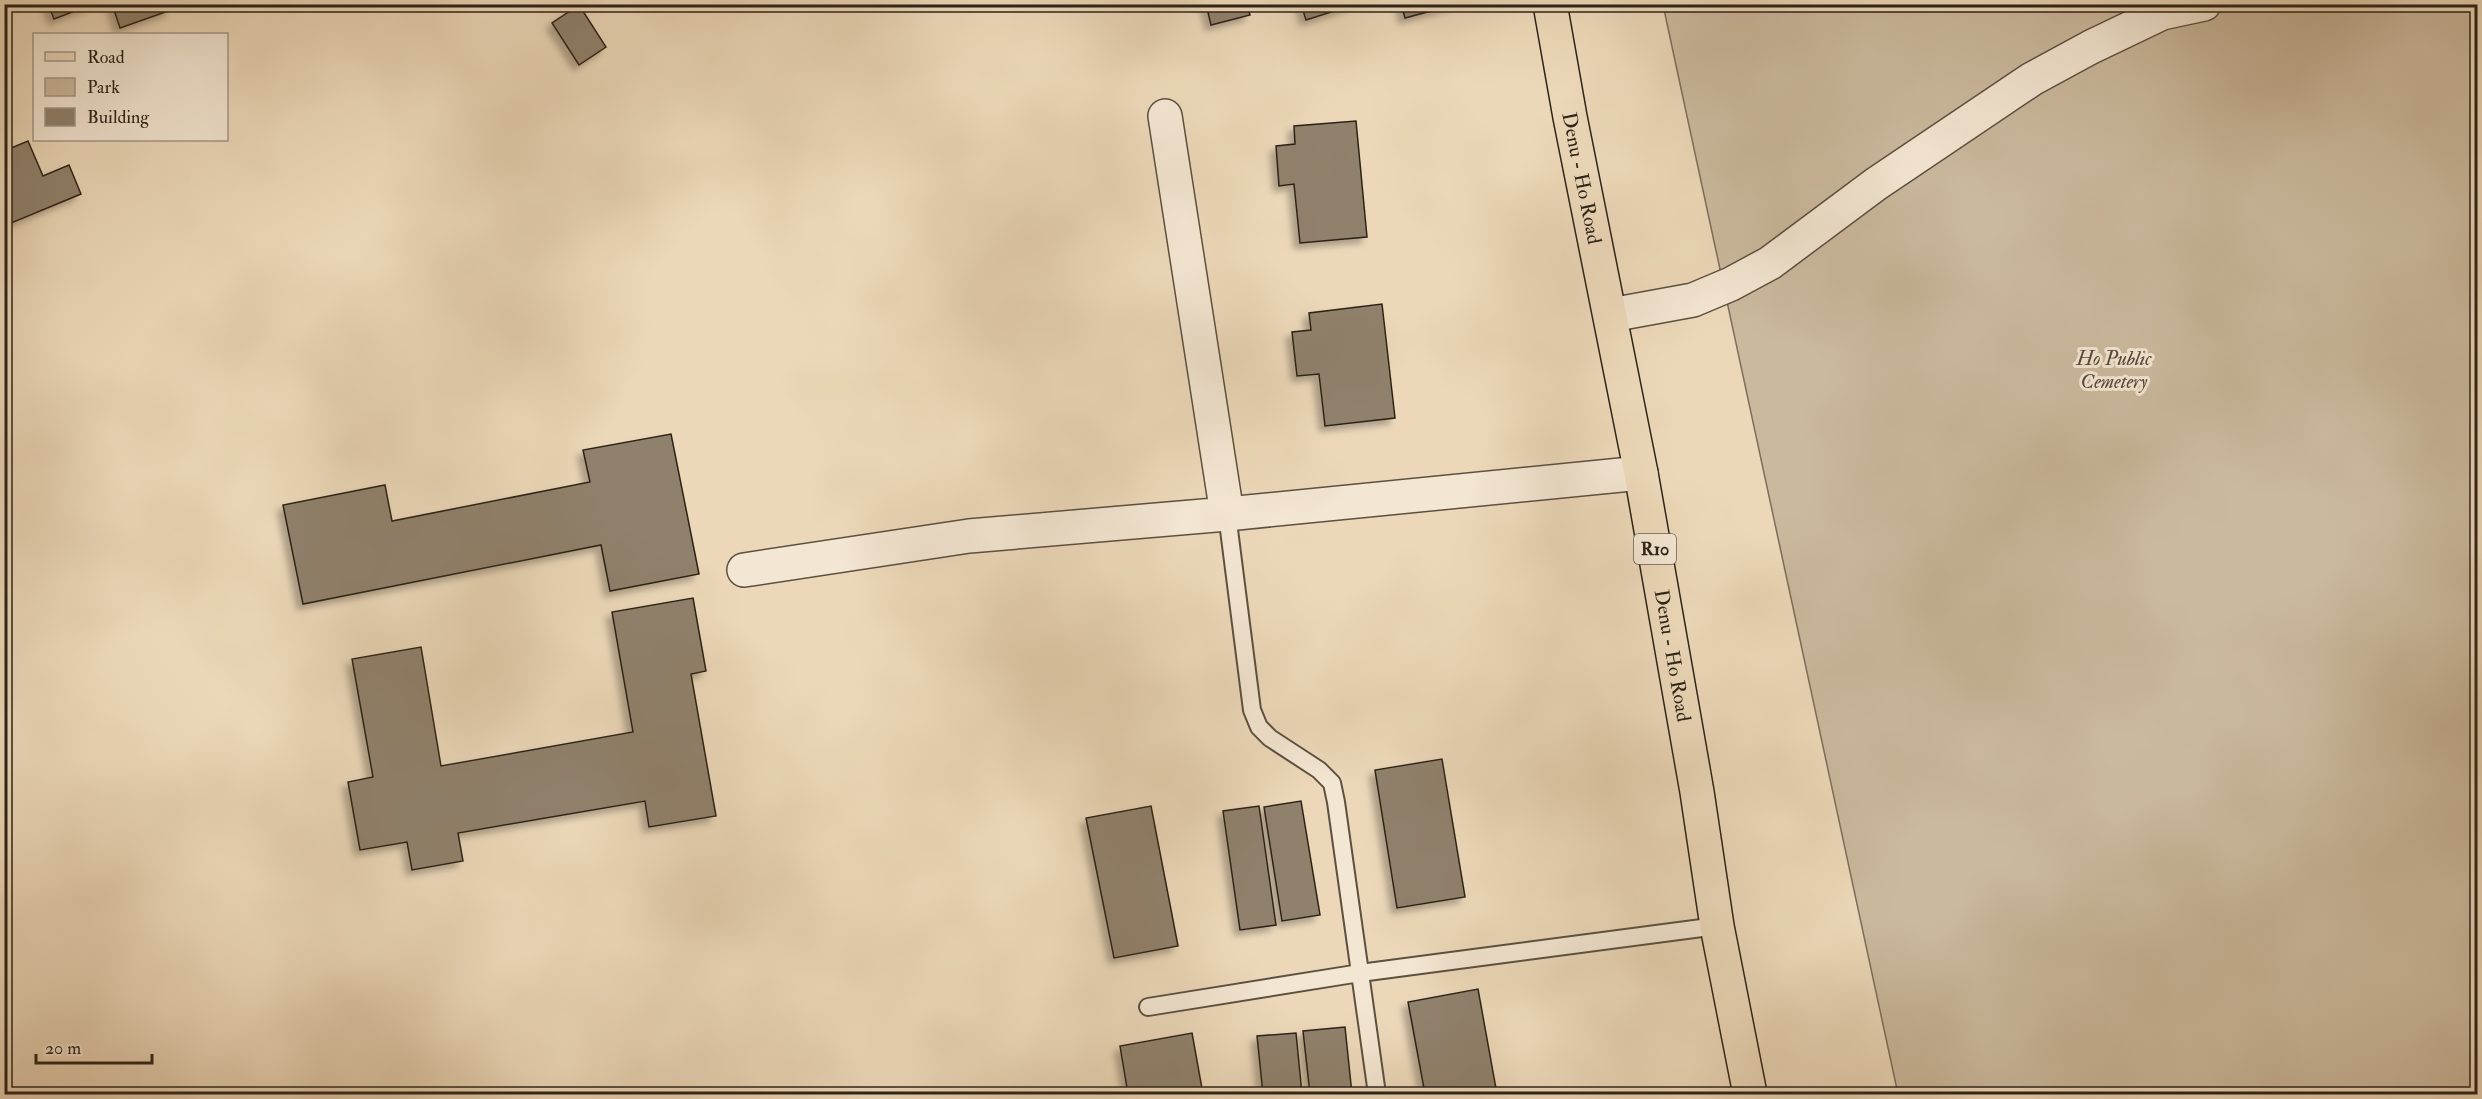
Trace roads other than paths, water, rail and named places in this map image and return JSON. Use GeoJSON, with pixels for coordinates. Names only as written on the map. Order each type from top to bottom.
{"type":"FeatureCollection","features":[{"type":"Feature","properties":{"kind":"main road","name":"Denu - Ho Road"},"geometry":{"type":"LineString","coordinates":[[1550,4],[1570,117],[1641,473],[1697,792],[1717,926],[1750,1095]]}},
{"type":"Feature","properties":{"kind":"street"},"geometry":{"type":"LineString","coordinates":[[1611,315],[1693,300],[1731,284],[1770,263],[1876,184],[2032,79],[2091,47],[2162,13],[2204,4]]}},
{"type":"Feature","properties":{"kind":"street"},"geometry":{"type":"LineString","coordinates":[[1165,116],[1227,514]]}},
{"type":"Feature","properties":{"kind":"street"},"geometry":{"type":"LineString","coordinates":[[744,570],[969,536],[1227,514],[1641,473]]}},
{"type":"Feature","properties":{"kind":"lane"},"geometry":{"type":"LineString","coordinates":[[1227,514],[1252,710],[1259,727],[1270,738],[1319,770],[1332,783],[1377,1095]]}},
{"type":"Feature","properties":{"kind":"lane"},"geometry":{"type":"LineString","coordinates":[[1148,1007],[1360,973],[1717,926]]}},
{"type":"Feature","properties":{"kind":"park label","name":"Ho Public Cemetery"},"geometry":{"type":"Point","coordinates":[2114,370]}}]}
